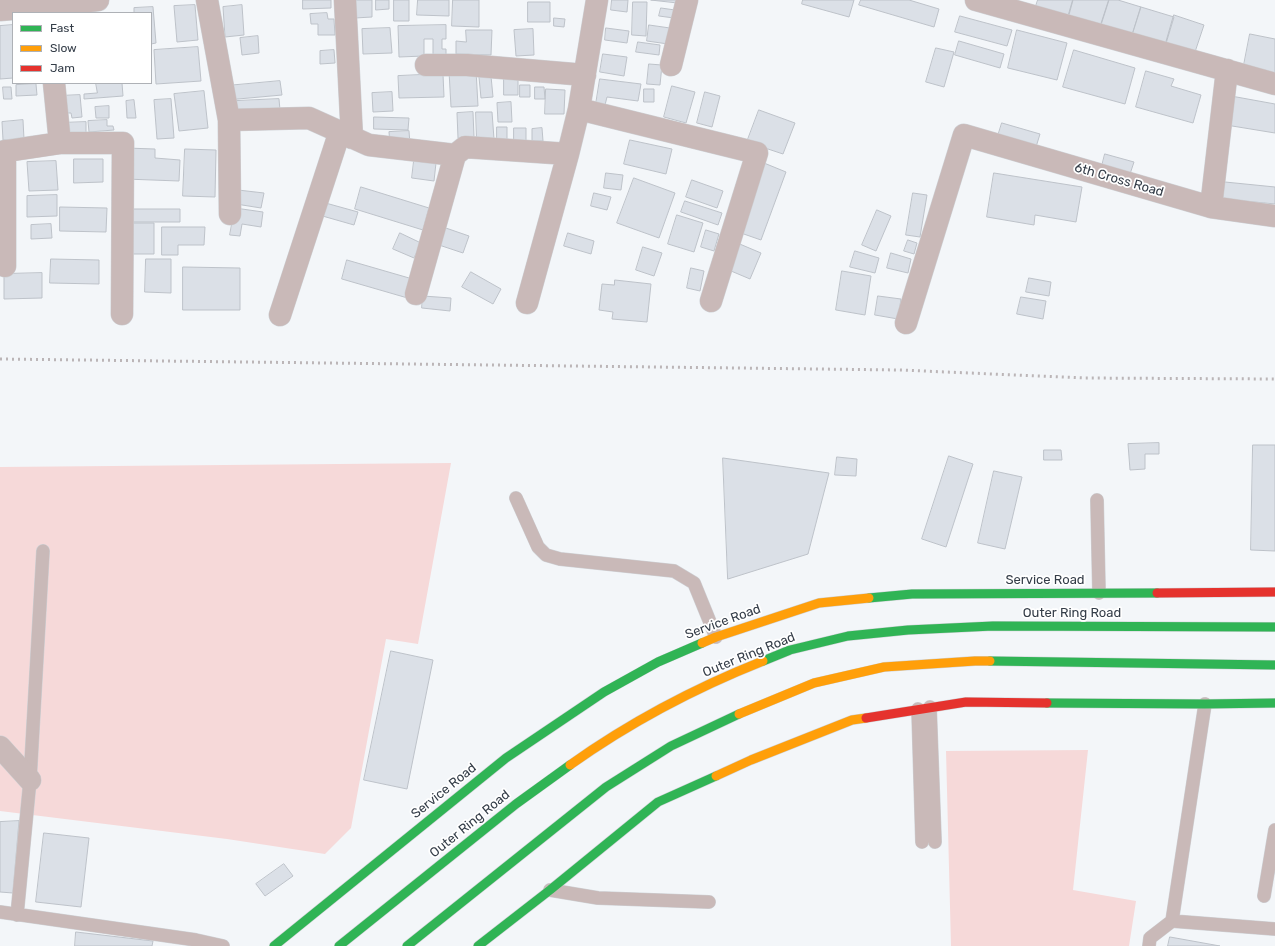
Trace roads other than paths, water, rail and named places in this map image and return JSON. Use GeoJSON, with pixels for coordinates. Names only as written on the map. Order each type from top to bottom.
{"type":"FeatureCollection","features":[{"type":"Feature","properties":{"kind":"main road","name":"Service Road"},"geometry":{"type":"LineString","coordinates":[[274,946],[506,758],[604,692],[658,662],[716,637],[819,603],[912,594],[1275,592]]}},
{"type":"Feature","properties":{"kind":"main road","name":"Outer Ring Road"},"geometry":{"type":"LineString","coordinates":[[339,946],[516,804],[598,745],[670,703],[732,673],[790,650],[848,636],[908,630],[993,626],[1275,627]]}},
{"type":"Feature","properties":{"kind":"main road"},"geometry":{"type":"LineString","coordinates":[[407,946],[606,787],[671,746],[740,714],[814,683],[884,667],[975,661],[1275,665]]}},
{"type":"Feature","properties":{"kind":"main road"},"geometry":{"type":"LineString","coordinates":[[478,946],[550,890],[658,802],[751,760],[852,720],[966,702],[1205,704],[1275,703]]}},
{"type":"Feature","properties":{"kind":"street"},"geometry":{"type":"LineString","coordinates":[[0,10],[47,10],[98,0]]}},
{"type":"Feature","properties":{"kind":"street"},"geometry":{"type":"LineString","coordinates":[[207,0],[229,120],[230,214]]}},
{"type":"Feature","properties":{"kind":"street"},"geometry":{"type":"LineString","coordinates":[[280,315],[346,135],[345,0]]}},
{"type":"Feature","properties":{"kind":"street"},"geometry":{"type":"LineString","coordinates":[[528,303],[579,109],[597,0]]}},
{"type":"Feature","properties":{"kind":"street"},"geometry":{"type":"LineString","coordinates":[[671,65],[687,0]]}},
{"type":"Feature","properties":{"kind":"street"},"geometry":{"type":"LineString","coordinates":[[976,0],[1275,84]]}},
{"type":"Feature","properties":{"kind":"street"},"geometry":{"type":"LineString","coordinates":[[426,65],[467,65],[585,75]]}},
{"type":"Feature","properties":{"kind":"street"},"geometry":{"type":"LineString","coordinates":[[1211,207],[1227,70]]}},
{"type":"Feature","properties":{"kind":"street"},"geometry":{"type":"LineString","coordinates":[[54,84],[60,143]]}},
{"type":"Feature","properties":{"kind":"street"},"geometry":{"type":"LineString","coordinates":[[579,109],[757,153],[711,301]]}},
{"type":"Feature","properties":{"kind":"street"},"geometry":{"type":"LineString","coordinates":[[229,120],[309,118],[369,145],[455,155]]}},
{"type":"Feature","properties":{"kind":"street","name":"6th Cross Road"},"geometry":{"type":"LineString","coordinates":[[906,323],[964,135],[1211,207],[1275,216]]}},
{"type":"Feature","properties":{"kind":"street"},"geometry":{"type":"LineString","coordinates":[[6,266],[3,151],[60,143],[123,143],[122,314]]}},
{"type":"Feature","properties":{"kind":"street"},"geometry":{"type":"LineString","coordinates":[[416,294],[455,155],[465,146],[568,154]]}},
{"type":"Feature","properties":{"kind":"street"},"geometry":{"type":"LineString","coordinates":[[0,747],[30,780]]}},
{"type":"Feature","properties":{"kind":"lane"},"geometry":{"type":"LineString","coordinates":[[516,498],[538,547],[546,555],[560,559],[674,571],[694,583],[716,637]]}},
{"type":"Feature","properties":{"kind":"lane"},"geometry":{"type":"LineString","coordinates":[[1097,500],[1099,593]]}},
{"type":"Feature","properties":{"kind":"lane"},"geometry":{"type":"LineString","coordinates":[[17,914],[30,780],[43,551]]}},
{"type":"Feature","properties":{"kind":"lane"},"geometry":{"type":"LineString","coordinates":[[1172,921],[1205,704]]}},
{"type":"Feature","properties":{"kind":"lane"},"geometry":{"type":"LineString","coordinates":[[924,708],[929,842]]}},
{"type":"Feature","properties":{"kind":"lane"},"geometry":{"type":"LineString","coordinates":[[1264,896],[1275,830]]}},
{"type":"Feature","properties":{"kind":"lane"},"geometry":{"type":"LineString","coordinates":[[550,890],[598,898],[710,902]]}},
{"type":"Feature","properties":{"kind":"lane"},"geometry":{"type":"LineString","coordinates":[[0,912],[196,940],[223,946]]}},
{"type":"Feature","properties":{"kind":"lane"},"geometry":{"type":"LineString","coordinates":[[1149,946],[1150,938],[1172,921],[1275,929]]}},
{"type":"Feature","properties":{"kind":"railway"},"geometry":{"type":"LineString","coordinates":[[0,359],[900,370],[1085,378],[1275,379]]}}]}
